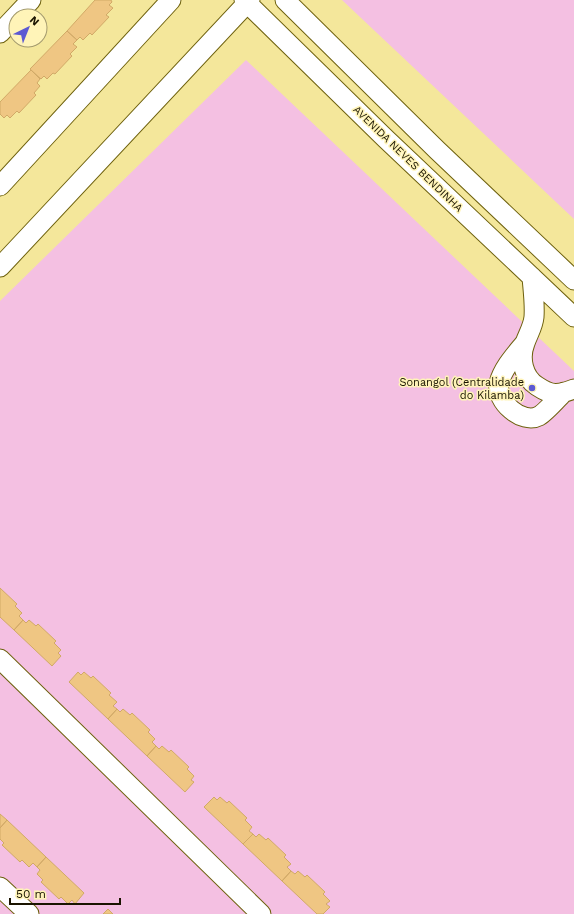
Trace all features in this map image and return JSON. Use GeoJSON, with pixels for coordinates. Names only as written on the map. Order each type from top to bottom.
{"type":"FeatureCollection","features":[{"type":"Feature","properties":{"kind":"street"},"geometry":{"type":"LineString","coordinates":[[3,23],[31,0]]}},
{"type":"Feature","properties":{"kind":"street"},"geometry":{"type":"LineString","coordinates":[[0,186],[171,0]]}},
{"type":"Feature","properties":{"kind":"street"},"geometry":{"type":"LineString","coordinates":[[285,0],[431,145],[574,280]]}},
{"type":"Feature","properties":{"kind":"street"},"geometry":{"type":"LineString","coordinates":[[0,267],[247,1]]}},
{"type":"Feature","properties":{"kind":"street","name":"AVENIDA NEVES BENDINHA"},"geometry":{"type":"LineString","coordinates":[[247,1],[386,139],[574,317]]}},
{"type":"Feature","properties":{"kind":"street"},"geometry":{"type":"LineString","coordinates":[[532,277],[534,317],[531,331],[524,344],[508,364],[499,383],[500,395],[508,407],[521,416],[532,418],[539,416],[569,390]]}},
{"type":"Feature","properties":{"kind":"street"},"geometry":{"type":"LineString","coordinates":[[524,344],[522,360],[524,372],[532,383],[546,392],[553,394],[569,390]]}},
{"type":"Feature","properties":{"kind":"street"},"geometry":{"type":"LineString","coordinates":[[0,659],[261,914]]}},
{"type":"Feature","properties":{"kind":"street"},"geometry":{"type":"LineString","coordinates":[[0,887],[29,914]]}},
{"type":"Feature","properties":{"kind":"shaded area"},"geometry":{"type":"Polygon","coordinates":[[[342,0],[574,0],[574,219],[342,0]]]}},
{"type":"Feature","properties":{"kind":"shaded area"},"geometry":{"type":"Polygon","coordinates":[[[246,60],[574,371],[574,914],[0,914],[0,301],[246,60]]]}},
{"type":"Feature","properties":{"kind":"building"},"geometry":{"type":"Polygon","coordinates":[[[95,0],[111,0],[112,2],[109,5],[113,8],[106,15],[109,17],[92,35],[90,33],[83,40],[80,37],[77,40],[67,31],[95,0]]]}},
{"type":"Feature","properties":{"kind":"building"},"geometry":{"type":"Polygon","coordinates":[[[67,31],[77,40],[73,44],[77,47],[70,54],[72,56],[55,74],[53,73],[47,79],[44,76],[41,79],[30,69],[67,31]]]}},
{"type":"Feature","properties":{"kind":"building"},"geometry":{"type":"Polygon","coordinates":[[[31,70],[40,79],[37,83],[40,86],[34,93],[36,95],[19,113],[17,111],[10,118],[7,115],[4,118],[0,114],[0,102],[31,70]]]}},
{"type":"Feature","properties":{"kind":"building"},"geometry":{"type":"Polygon","coordinates":[[[0,588],[17,604],[15,606],[22,613],[19,616],[23,620],[14,630],[0,617],[0,588]]]}},
{"type":"Feature","properties":{"kind":"building"},"geometry":{"type":"Polygon","coordinates":[[[23,620],[26,623],[29,620],[36,626],[38,624],[56,641],[54,643],[61,650],[58,653],[61,656],[52,666],[14,630],[23,620]]]}},
{"type":"Feature","properties":{"kind":"building"},"geometry":{"type":"Polygon","coordinates":[[[78,672],[81,675],[84,672],[91,678],[93,676],[111,693],[109,695],[117,702],[113,706],[117,709],[108,719],[69,682],[78,672]]]}},
{"type":"Feature","properties":{"kind":"building"},"geometry":{"type":"Polygon","coordinates":[[[117,709],[120,712],[123,709],[130,715],[132,713],[150,730],[148,732],[155,739],[152,742],[156,746],[147,756],[108,719],[117,709]]]}},
{"type":"Feature","properties":{"kind":"building"},"geometry":{"type":"Polygon","coordinates":[[[156,746],[159,749],[162,746],[169,752],[171,750],[189,767],[187,769],[194,776],[191,780],[194,782],[185,792],[147,756],[156,746]]]}},
{"type":"Feature","properties":{"kind":"building"},"geometry":{"type":"Polygon","coordinates":[[[214,797],[217,800],[220,797],[227,803],[229,801],[247,818],[245,820],[252,827],[249,831],[253,834],[243,844],[204,807],[214,797]]]}},
{"type":"Feature","properties":{"kind":"building"},"geometry":{"type":"Polygon","coordinates":[[[0,814],[7,820],[0,828],[0,814]]]}},
{"type":"Feature","properties":{"kind":"building"},"geometry":{"type":"Polygon","coordinates":[[[7,820],[46,857],[37,867],[33,863],[29,867],[22,860],[20,862],[2,845],[4,843],[0,839],[0,828],[7,820]]]}},
{"type":"Feature","properties":{"kind":"building"},"geometry":{"type":"Polygon","coordinates":[[[253,834],[256,837],[259,834],[266,840],[268,838],[286,855],[284,857],[291,864],[287,867],[291,871],[282,881],[243,844],[253,834]]]}},
{"type":"Feature","properties":{"kind":"building"},"geometry":{"type":"Polygon","coordinates":[[[46,857],[84,893],[75,904],[72,900],[68,904],[61,897],[59,899],[41,882],[43,880],[37,874],[40,870],[37,867],[46,857]]]}},
{"type":"Feature","properties":{"kind":"building"},"geometry":{"type":"Polygon","coordinates":[[[291,871],[295,874],[298,871],[305,877],[307,875],[325,892],[323,894],[330,901],[326,904],[330,907],[323,914],[317,914],[282,881],[291,871]]]}},
{"type":"Feature","properties":{"kind":"building"},"geometry":{"type":"Polygon","coordinates":[[[108,909],[113,914],[103,914],[108,909]]]}},
{"type":"Feature","properties":{"kind":"place","name":"Sonangol (Centralidade do Kilamba)"},"geometry":{"type":"Point","coordinates":[532,388]}}]}
